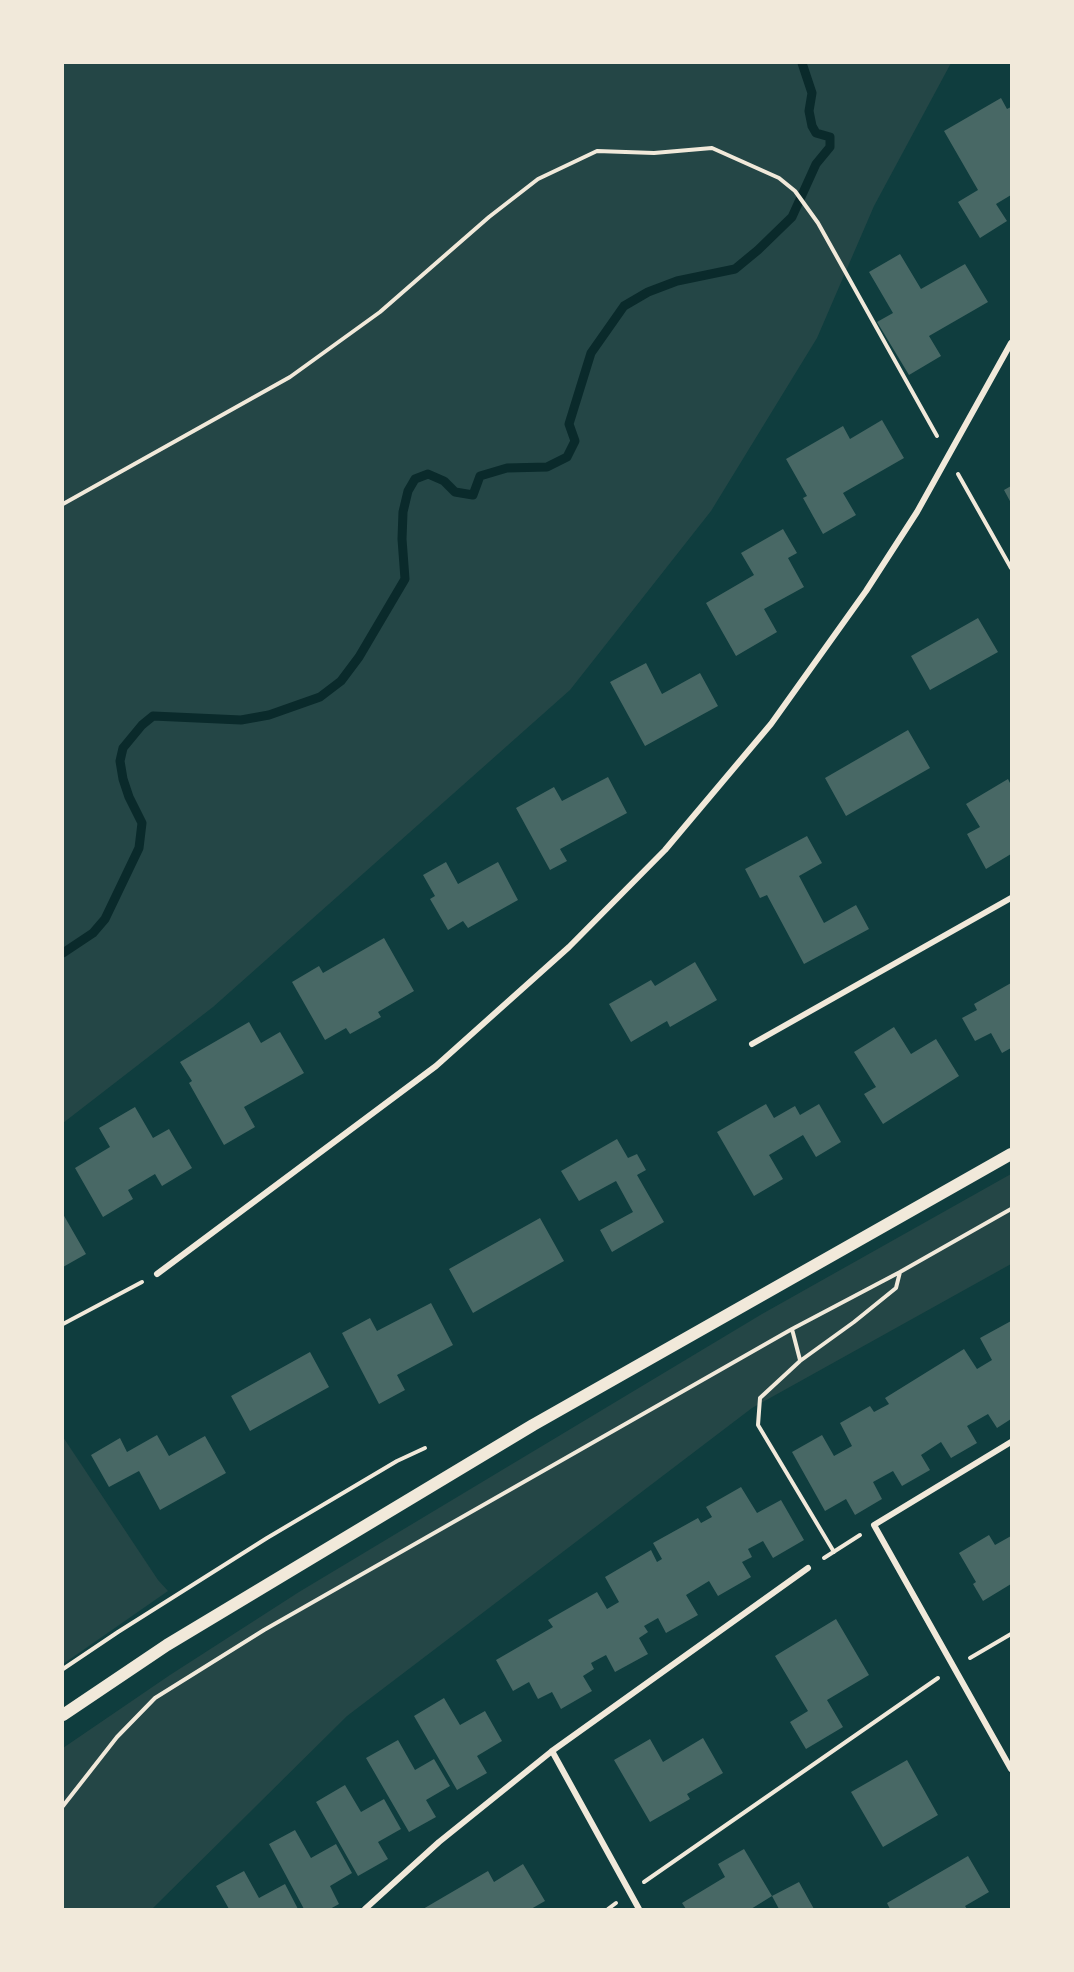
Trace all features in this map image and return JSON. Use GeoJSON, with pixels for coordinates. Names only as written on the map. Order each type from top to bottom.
{"type":"FeatureCollection","features":[{"type":"Feature","properties":{"kind":"main road"},"geometry":{"type":"LineString","coordinates":[[63,1715],[167,1645],[532,1425],[1011,1154]]}},
{"type":"Feature","properties":{"kind":"street"},"geometry":{"type":"LineString","coordinates":[[157,1274],[436,1066],[569,947],[665,850],[784,705],[866,591],[917,512],[1011,343]]}},
{"type":"Feature","properties":{"kind":"street"},"geometry":{"type":"LineString","coordinates":[[752,1044],[1011,898]]}},
{"type":"Feature","properties":{"kind":"street"},"geometry":{"type":"LineString","coordinates":[[1011,1442],[874,1525],[1011,1769]]}},
{"type":"Feature","properties":{"kind":"street"},"geometry":{"type":"LineString","coordinates":[[365,1909],[439,1842],[552,1751],[808,1568]]}},
{"type":"Feature","properties":{"kind":"street"},"geometry":{"type":"LineString","coordinates":[[552,1751],[639,1909]]}},
{"type":"Feature","properties":{"kind":"path"},"geometry":{"type":"LineString","coordinates":[[63,504],[290,376],[380,312],[489,217],[538,179],[597,152],[654,153],[712,148],[779,178],[795,191],[818,223],[1011,568]]}},
{"type":"Feature","properties":{"kind":"path"},"geometry":{"type":"LineString","coordinates":[[63,1806],[117,1737],[154,1698],[264,1630],[792,1329],[900,1272],[1011,1209]]}},
{"type":"Feature","properties":{"kind":"path"},"geometry":{"type":"LineString","coordinates":[[834,1552],[758,1425],[760,1398],[800,1361],[896,1288],[900,1272]]}},
{"type":"Feature","properties":{"kind":"path"},"geometry":{"type":"LineString","coordinates":[[63,1324],[157,1274]]}},
{"type":"Feature","properties":{"kind":"path"},"geometry":{"type":"LineString","coordinates":[[792,1329],[800,1361]]}},
{"type":"Feature","properties":{"kind":"path"},"geometry":{"type":"LineString","coordinates":[[63,1669],[267,1538],[396,1461],[425,1448]]}},
{"type":"Feature","properties":{"kind":"path"},"geometry":{"type":"LineString","coordinates":[[808,1568],[874,1525]]}},
{"type":"Feature","properties":{"kind":"path"},"geometry":{"type":"LineString","coordinates":[[608,1909],[954,1667],[1011,1634]]}},
{"type":"Feature","properties":{"kind":"shaded area"},"geometry":{"type":"Polygon","coordinates":[[[63,63],[951,63],[874,206],[817,338],[711,511],[570,690],[213,1007],[63,1123],[63,63]]]}},
{"type":"Feature","properties":{"kind":"shaded area"},"geometry":{"type":"Polygon","coordinates":[[[1011,1174],[1011,1264],[752,1408],[347,1716],[152,1909],[63,1909],[63,1748],[170,1675],[299,1592],[762,1314],[1011,1174]]]}},
{"type":"Feature","properties":{"kind":"shaded area"},"geometry":{"type":"Polygon","coordinates":[[[63,1437],[158,1580],[168,1591],[63,1664],[63,1437]]]}},
{"type":"Feature","properties":{"kind":"building"},"geometry":{"type":"Polygon","coordinates":[[[1001,98],[1007,109],[1011,107],[1011,195],[996,204],[1007,221],[980,238],[958,202],[978,190],[944,131],[1001,98]]]}},
{"type":"Feature","properties":{"kind":"building"},"geometry":{"type":"Polygon","coordinates":[[[900,254],[921,289],[965,264],[988,302],[929,336],[941,356],[909,375],[877,322],[893,313],[869,272],[900,254]]]}},
{"type":"Feature","properties":{"kind":"building"},"geometry":{"type":"Polygon","coordinates":[[[882,420],[904,458],[843,493],[856,515],[823,534],[803,498],[807,496],[786,459],[843,426],[850,439],[882,420]]]}},
{"type":"Feature","properties":{"kind":"building"},"geometry":{"type":"Polygon","coordinates":[[[1011,486],[1011,503],[1004,490],[1011,486]]]}},
{"type":"Feature","properties":{"kind":"building"},"geometry":{"type":"Polygon","coordinates":[[[783,529],[797,553],[788,558],[804,587],[764,609],[777,632],[736,656],[706,603],[754,575],[741,553],[783,529]]]}},
{"type":"Feature","properties":{"kind":"building"},"geometry":{"type":"Polygon","coordinates":[[[978,618],[998,652],[930,690],[911,656],[978,618]]]}},
{"type":"Feature","properties":{"kind":"building"},"geometry":{"type":"Polygon","coordinates":[[[646,663],[662,694],[700,673],[718,706],[645,746],[610,682],[646,663]]]}},
{"type":"Feature","properties":{"kind":"building"},"geometry":{"type":"Polygon","coordinates":[[[908,730],[930,768],[846,816],[825,778],[908,730]]]}},
{"type":"Feature","properties":{"kind":"building"},"geometry":{"type":"Polygon","coordinates":[[[608,777],[627,813],[560,849],[567,861],[550,870],[516,808],[554,787],[562,801],[608,777]]]}},
{"type":"Feature","properties":{"kind":"building"},"geometry":{"type":"Polygon","coordinates":[[[1008,779],[1011,785],[1011,854],[986,869],[967,834],[980,827],[966,804],[1008,779]]]}},
{"type":"Feature","properties":{"kind":"building"},"geometry":{"type":"Polygon","coordinates":[[[807,836],[822,863],[799,876],[824,923],[856,905],[869,929],[804,964],[767,895],[760,898],[745,869],[807,836]]]}},
{"type":"Feature","properties":{"kind":"building"},"geometry":{"type":"Polygon","coordinates":[[[446,862],[458,884],[498,862],[518,900],[468,928],[463,921],[448,930],[430,899],[435,896],[423,875],[446,862]]]}},
{"type":"Feature","properties":{"kind":"building"},"geometry":{"type":"Polygon","coordinates":[[[384,938],[414,991],[378,1012],[381,1017],[350,1034],[346,1028],[325,1040],[292,982],[319,966],[323,973],[384,938]]]}},
{"type":"Feature","properties":{"kind":"building"},"geometry":{"type":"Polygon","coordinates":[[[695,962],[717,1000],[670,1027],[667,1021],[631,1042],[609,1004],[651,980],[655,986],[695,962]]]}},
{"type":"Feature","properties":{"kind":"building"},"geometry":{"type":"Polygon","coordinates":[[[1011,983],[1011,1048],[1002,1053],[991,1033],[975,1041],[962,1018],[977,1010],[974,1004],[1011,983]]]}},
{"type":"Feature","properties":{"kind":"building"},"geometry":{"type":"Polygon","coordinates":[[[249,1022],[261,1043],[280,1032],[304,1073],[244,1107],[255,1127],[224,1145],[189,1083],[192,1081],[180,1062],[249,1022]]]}},
{"type":"Feature","properties":{"kind":"building"},"geometry":{"type":"Polygon","coordinates":[[[894,1027],[911,1054],[936,1039],[959,1076],[883,1124],[864,1094],[876,1087],[854,1052],[894,1027]]]}},
{"type":"Feature","properties":{"kind":"building"},"geometry":{"type":"Polygon","coordinates":[[[766,1104],[774,1118],[795,1106],[800,1115],[819,1104],[841,1142],[816,1157],[803,1135],[769,1155],[783,1179],[754,1196],[717,1132],[766,1104]]]}},
{"type":"Feature","properties":{"kind":"building"},"geometry":{"type":"Polygon","coordinates":[[[135,1107],[153,1138],[169,1129],[192,1168],[162,1186],[155,1174],[128,1190],[133,1199],[103,1217],[75,1168],[110,1147],[99,1128],[135,1107]]]}},
{"type":"Feature","properties":{"kind":"building"},"geometry":{"type":"Polygon","coordinates":[[[617,1139],[628,1158],[637,1154],[646,1170],[637,1175],[664,1222],[612,1252],[600,1230],[633,1212],[616,1181],[579,1201],[561,1171],[617,1139]]]}},
{"type":"Feature","properties":{"kind":"building"},"geometry":{"type":"Polygon","coordinates":[[[63,1214],[86,1254],[63,1267],[63,1214]]]}},
{"type":"Feature","properties":{"kind":"building"},"geometry":{"type":"Polygon","coordinates":[[[540,1218],[564,1261],[473,1313],[449,1269],[540,1218]]]}},
{"type":"Feature","properties":{"kind":"building"},"geometry":{"type":"Polygon","coordinates":[[[431,1303],[453,1345],[397,1375],[405,1390],[379,1404],[342,1333],[370,1318],[377,1331],[431,1303]]]}},
{"type":"Feature","properties":{"kind":"building"},"geometry":{"type":"Polygon","coordinates":[[[1011,1321],[1011,1419],[997,1428],[988,1414],[967,1426],[977,1443],[951,1458],[941,1442],[921,1455],[930,1470],[902,1486],[893,1471],[873,1482],[882,1499],[855,1515],[846,1499],[825,1511],[792,1452],[822,1435],[834,1456],[852,1446],[840,1423],[870,1406],[874,1412],[889,1404],[885,1398],[964,1349],[977,1369],[992,1360],[980,1338],[1011,1321]]]}},
{"type":"Feature","properties":{"kind":"building"},"geometry":{"type":"Polygon","coordinates":[[[310,1352],[329,1387],[250,1431],[231,1396],[310,1352]]]}},
{"type":"Feature","properties":{"kind":"building"},"geometry":{"type":"Polygon","coordinates":[[[157,1435],[169,1456],[205,1436],[226,1473],[160,1510],[139,1471],[109,1487],[91,1455],[120,1438],[127,1452],[157,1435]]]}},
{"type":"Feature","properties":{"kind":"building"},"geometry":{"type":"Polygon","coordinates":[[[741,1487],[757,1513],[781,1500],[804,1540],[773,1558],[763,1541],[748,1549],[752,1557],[742,1562],[751,1577],[718,1596],[709,1581],[686,1595],[698,1615],[666,1633],[658,1618],[644,1626],[648,1632],[639,1638],[648,1654],[615,1672],[606,1655],[591,1663],[594,1669],[583,1676],[592,1691],[561,1709],[552,1692],[538,1699],[529,1682],[513,1691],[496,1660],[553,1627],[548,1620],[597,1592],[607,1609],[619,1602],[605,1577],[651,1550],[657,1562],[662,1559],[653,1543],[698,1518],[701,1523],[712,1517],[706,1507],[741,1487]]]}},
{"type":"Feature","properties":{"kind":"building"},"geometry":{"type":"Polygon","coordinates":[[[989,1535],[995,1545],[1011,1536],[1011,1584],[983,1601],[973,1584],[976,1582],[959,1553],[989,1535]]]}},
{"type":"Feature","properties":{"kind":"building"},"geometry":{"type":"Polygon","coordinates":[[[836,1619],[869,1675],[827,1700],[843,1727],[806,1749],[790,1722],[808,1711],[775,1656],[836,1619]]]}},
{"type":"Feature","properties":{"kind":"building"},"geometry":{"type":"Polygon","coordinates":[[[444,1698],[460,1725],[485,1711],[502,1741],[477,1756],[487,1773],[457,1790],[414,1716],[444,1698]]]}},
{"type":"Feature","properties":{"kind":"building"},"geometry":{"type":"Polygon","coordinates":[[[703,1738],[723,1773],[687,1794],[690,1799],[650,1822],[614,1760],[650,1739],[663,1762],[703,1738]]]}},
{"type":"Feature","properties":{"kind":"building"},"geometry":{"type":"Polygon","coordinates":[[[398,1740],[415,1770],[434,1759],[450,1786],[426,1800],[436,1817],[409,1832],[366,1758],[398,1740]]]}},
{"type":"Feature","properties":{"kind":"building"},"geometry":{"type":"Polygon","coordinates":[[[907,1760],[938,1815],[883,1847],[851,1792],[907,1760]]]}},
{"type":"Feature","properties":{"kind":"building"},"geometry":{"type":"Polygon","coordinates":[[[345,1785],[361,1812],[384,1799],[401,1829],[378,1842],[388,1859],[358,1876],[316,1802],[345,1785]]]}},
{"type":"Feature","properties":{"kind":"building"},"geometry":{"type":"Polygon","coordinates":[[[295,1830],[311,1858],[336,1844],[352,1873],[330,1886],[339,1904],[330,1909],[304,1909],[269,1844],[295,1830]]]}},
{"type":"Feature","properties":{"kind":"building"},"geometry":{"type":"Polygon","coordinates":[[[744,1849],[772,1896],[751,1909],[686,1909],[682,1903],[725,1877],[718,1864],[744,1849]]]}},
{"type":"Feature","properties":{"kind":"building"},"geometry":{"type":"Polygon","coordinates":[[[968,1856],[989,1892],[965,1906],[967,1909],[890,1909],[887,1903],[968,1856]]]}},
{"type":"Feature","properties":{"kind":"building"},"geometry":{"type":"Polygon","coordinates":[[[523,1864],[545,1901],[531,1909],[423,1909],[488,1871],[494,1882],[523,1864]]]}},
{"type":"Feature","properties":{"kind":"building"},"geometry":{"type":"Polygon","coordinates":[[[244,1871],[259,1898],[285,1884],[298,1909],[229,1909],[216,1886],[244,1871]]]}},
{"type":"Feature","properties":{"kind":"building"},"geometry":{"type":"Polygon","coordinates":[[[799,1882],[814,1909],[779,1909],[772,1896],[799,1882]]]}},
{"type":"Feature","properties":{"kind":"waterway"},"geometry":{"type":"LineString","coordinates":[[63,953],[93,933],[105,919],[139,848],[142,823],[129,797],[120,761],[123,748],[142,725],[153,716],[241,720],[269,715],[320,697],[341,681],[359,657],[405,579],[402,539],[403,512],[408,491],[415,479],[428,474],[444,481],[455,492],[473,495],[480,476],[507,468],[547,467],[567,457],[575,441],[569,424],[591,353],[624,306],[648,292],[677,281],[735,269],[792,217],[816,164],[830,147],[830,137],[816,133],[812,126],[809,111],[812,93],[802,63]]}}]}
